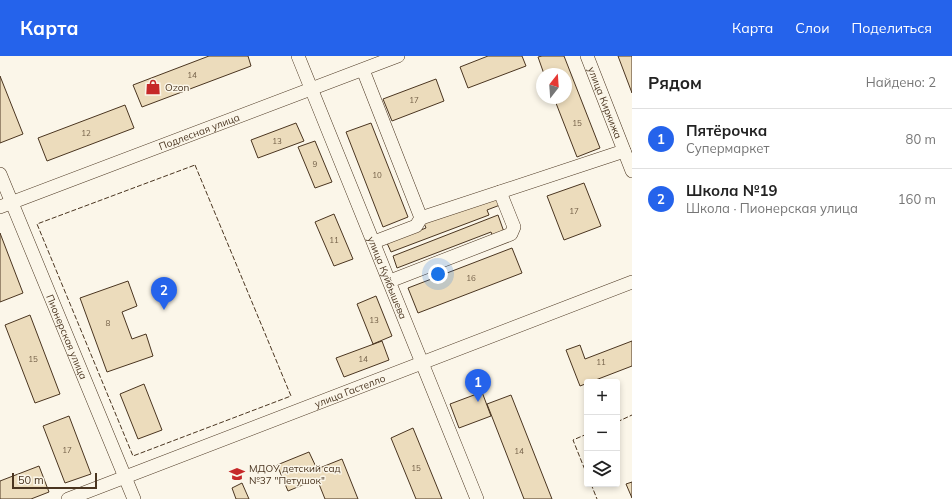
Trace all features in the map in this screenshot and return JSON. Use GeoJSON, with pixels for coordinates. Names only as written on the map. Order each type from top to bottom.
{"type":"FeatureCollection","features":[{"type":"Feature","properties":{"kind":"street","name":"улица Куйбышева"},"geometry":{"type":"LineString","coordinates":[[298,56],[477,499]]}},
{"type":"Feature","properties":{"kind":"street","name":"Подлесная улица"},"geometry":{"type":"LineString","coordinates":[[6,205],[398,56]]}},
{"type":"Feature","properties":{"kind":"street","name":"улица Киркижа"},"geometry":{"type":"LineString","coordinates":[[587,56],[632,171]]}},
{"type":"Feature","properties":{"kind":"street"},"geometry":{"type":"LineString","coordinates":[[363,70],[421,218]]}},
{"type":"Feature","properties":{"kind":"street"},"geometry":{"type":"LineString","coordinates":[[374,242],[416,226],[421,218],[624,151]]}},
{"type":"Feature","properties":{"kind":"street","name":"Пионерская улица"},"geometry":{"type":"LineString","coordinates":[[0,174],[6,205],[134,499]]}},
{"type":"Feature","properties":{"kind":"street"},"geometry":{"type":"LineString","coordinates":[[390,281],[511,234],[514,226],[500,192]]}},
{"type":"Feature","properties":{"kind":"street","name":"улица Гастелло"},"geometry":{"type":"LineString","coordinates":[[68,499],[632,282]]}},
{"type":"Feature","properties":{"kind":"building"},"geometry":{"type":"Polygon","coordinates":[[[209,56],[248,56],[251,66],[142,107],[133,85],[209,56]]]}},
{"type":"Feature","properties":{"kind":"building"},"geometry":{"type":"Polygon","coordinates":[[[488,56],[522,56],[526,66],[468,88],[460,67],[488,56]]]}},
{"type":"Feature","properties":{"kind":"building"},"geometry":{"type":"Polygon","coordinates":[[[564,56],[569,68],[542,68],[538,57],[564,56]]]}},
{"type":"Feature","properties":{"kind":"building"},"geometry":{"type":"Polygon","coordinates":[[[618,56],[632,56],[632,93],[618,56]]]}},
{"type":"Feature","properties":{"kind":"building"},"geometry":{"type":"Polygon","coordinates":[[[0,76],[23,134],[0,143],[0,76]]]}},
{"type":"Feature","properties":{"kind":"building"},"geometry":{"type":"Polygon","coordinates":[[[572,76],[600,148],[577,157],[556,104],[572,104],[572,76]]]}},
{"type":"Feature","properties":{"kind":"building"},"geometry":{"type":"Polygon","coordinates":[[[436,79],[444,101],[392,121],[383,99],[436,79]]]}},
{"type":"Feature","properties":{"kind":"building"},"geometry":{"type":"Polygon","coordinates":[[[125,105],[134,128],[47,161],[38,138],[125,105]]]}},
{"type":"Feature","properties":{"kind":"building"},"geometry":{"type":"Polygon","coordinates":[[[296,123],[304,141],[258,158],[251,140],[296,123]]]}},
{"type":"Feature","properties":{"kind":"building"},"geometry":{"type":"Polygon","coordinates":[[[371,123],[408,217],[383,227],[346,132],[371,123]]]}},
{"type":"Feature","properties":{"kind":"building"},"geometry":{"type":"Polygon","coordinates":[[[315,141],[332,182],[315,188],[298,147],[315,141]]]}},
{"type":"Feature","properties":{"kind":"building"},"geometry":{"type":"Polygon","coordinates":[[[584,183],[601,226],[564,240],[547,196],[584,183]]]}},
{"type":"Feature","properties":{"kind":"building"},"geometry":{"type":"Polygon","coordinates":[[[496,196],[500,205],[487,210],[489,215],[391,252],[387,243],[426,228],[424,223],[496,196]]]}},
{"type":"Feature","properties":{"kind":"building"},"geometry":{"type":"Polygon","coordinates":[[[334,214],[353,259],[334,266],[315,222],[334,214]]]}},
{"type":"Feature","properties":{"kind":"building"},"geometry":{"type":"Polygon","coordinates":[[[498,215],[504,232],[493,237],[491,232],[397,268],[393,256],[498,215]]]}},
{"type":"Feature","properties":{"kind":"building"},"geometry":{"type":"Polygon","coordinates":[[[0,233],[23,293],[0,302],[0,233]]]}},
{"type":"Feature","properties":{"kind":"building"},"geometry":{"type":"Polygon","coordinates":[[[512,248],[522,273],[418,313],[408,288],[512,248]]]}},
{"type":"Feature","properties":{"kind":"building"},"geometry":{"type":"Polygon","coordinates":[[[128,281],[137,306],[122,312],[132,339],[146,334],[153,356],[107,372],[80,298],[128,281]]]}},
{"type":"Feature","properties":{"kind":"building"},"geometry":{"type":"Polygon","coordinates":[[[376,296],[392,336],[373,344],[357,304],[376,296]]]}},
{"type":"Feature","properties":{"kind":"building"},"geometry":{"type":"Polygon","coordinates":[[[30,315],[60,394],[35,403],[5,325],[30,315]]]}},
{"type":"Feature","properties":{"kind":"building"},"geometry":{"type":"Polygon","coordinates":[[[382,341],[389,360],[344,377],[336,358],[382,341]]]}},
{"type":"Feature","properties":{"kind":"building"},"geometry":{"type":"Polygon","coordinates":[[[632,341],[632,366],[598,379],[584,379],[584,384],[580,386],[566,350],[580,345],[585,359],[632,341]]]}},
{"type":"Feature","properties":{"kind":"building"},"geometry":{"type":"Polygon","coordinates":[[[144,384],[162,430],[138,439],[120,394],[144,384]]]}},
{"type":"Feature","properties":{"kind":"building"},"geometry":{"type":"Polygon","coordinates":[[[482,392],[491,416],[459,428],[450,404],[482,392]]]}},
{"type":"Feature","properties":{"kind":"building"},"geometry":{"type":"Polygon","coordinates":[[[511,395],[552,499],[524,499],[487,404],[511,395]]]}},
{"type":"Feature","properties":{"kind":"building"},"geometry":{"type":"Polygon","coordinates":[[[69,416],[91,474],[65,483],[43,426],[69,416]]]}},
{"type":"Feature","properties":{"kind":"building"},"geometry":{"type":"Polygon","coordinates":[[[413,428],[442,499],[416,499],[391,438],[413,428]]]}},
{"type":"Feature","properties":{"kind":"building"},"geometry":{"type":"Polygon","coordinates":[[[309,452],[317,469],[342,459],[358,499],[325,499],[317,479],[288,491],[277,465],[309,452]]]}},
{"type":"Feature","properties":{"kind":"building"},"geometry":{"type":"Polygon","coordinates":[[[39,466],[49,492],[31,499],[0,499],[0,481],[39,466]]]}},
{"type":"Feature","properties":{"kind":"building"},"geometry":{"type":"Polygon","coordinates":[[[632,482],[632,498],[626,484],[632,482]]]}},
{"type":"Feature","properties":{"kind":"building"},"geometry":{"type":"Polygon","coordinates":[[[242,483],[249,499],[236,499],[232,488],[242,483]]]}},
{"type":"Feature","properties":{"kind":"fence"},"geometry":{"type":"LineString","coordinates":[[195,165],[291,396],[133,456],[37,224],[195,165]]}},
{"type":"Feature","properties":{"kind":"fence"},"geometry":{"type":"LineString","coordinates":[[620,421],[632,415]]}},
{"type":"Feature","properties":{"kind":"fence"},"geometry":{"type":"LineString","coordinates":[[584,435],[573,440],[584,468]]}},
{"type":"Feature","properties":{"kind":"fence"},"geometry":{"type":"LineString","coordinates":[[592,487],[597,499]]}},
{"type":"Feature","properties":{"kind":"place","name":"Ozon"},"geometry":{"type":"Point","coordinates":[153,87]}},
{"type":"Feature","properties":{"kind":"place","name":"Школа №19"},"geometry":{"type":"Point","coordinates":[164,310]}},
{"type":"Feature","properties":{"kind":"place","name":"Пятёрочка"},"geometry":{"type":"Point","coordinates":[478,402]}},
{"type":"Feature","properties":{"kind":"place","name":"МДОУ детский сад №37 \"Петушок\""},"geometry":{"type":"Point","coordinates":[237,474]}}]}
